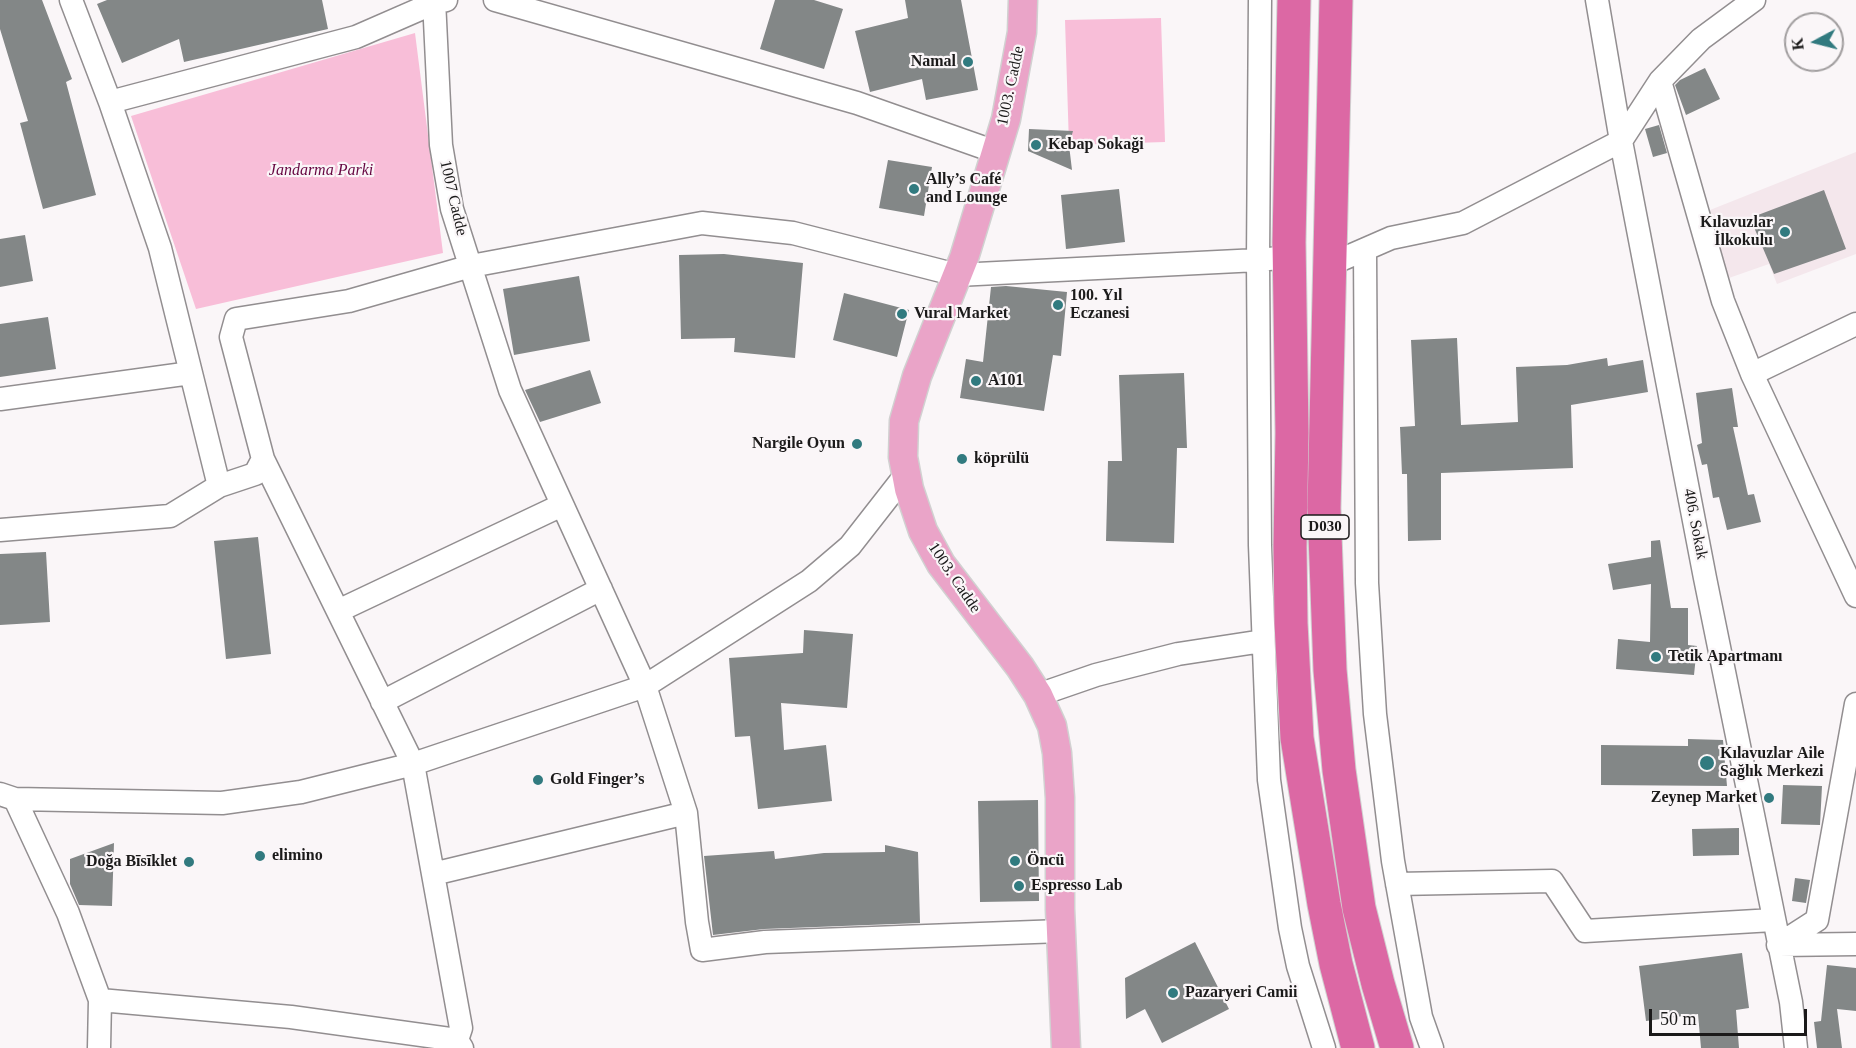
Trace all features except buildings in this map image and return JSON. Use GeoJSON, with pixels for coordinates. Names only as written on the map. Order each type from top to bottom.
{"type":"FeatureCollection","features":[{"type":"Feature","properties":{"kind":"highway","name":"D030"},"geometry":{"type":"LineString","coordinates":[[1294,0],[1274,259],[1292,433],[1290,568],[1297,738],[1324,904],[1336,964],[1358,1048]]}},
{"type":"Feature","properties":{"kind":"highway","name":"D030"},"geometry":{"type":"LineString","coordinates":[[1336,0],[1324,508],[1330,670],[1347,837],[1359,908],[1397,1048]]}},
{"type":"Feature","properties":{"kind":"main road","name":"1003. Cadde"},"geometry":{"type":"LineString","coordinates":[[1023,0],[1022,32],[1006,119],[957,275],[916,376],[904,421],[903,456],[909,489],[923,531],[941,564],[1020,667],[1038,695],[1052,726],[1057,753],[1060,798],[1061,931],[1066,1048]]}},
{"type":"Feature","properties":{"kind":"street"},"geometry":{"type":"LineString","coordinates":[[72,0],[160,248],[219,486]]}},
{"type":"Feature","properties":{"kind":"street"},"geometry":{"type":"LineString","coordinates":[[495,0],[857,103],[996,152]]}},
{"type":"Feature","properties":{"kind":"street"},"geometry":{"type":"LineString","coordinates":[[1260,0],[1274,259],[1260,545],[1269,780],[1290,928],[1298,966],[1324,1048]]}},
{"type":"Feature","properties":{"kind":"street","name":"406. Sokak"},"geometry":{"type":"LineString","coordinates":[[1598,0],[1621,141],[1791,1002],[1796,1048]]}},
{"type":"Feature","properties":{"kind":"street"},"geometry":{"type":"LineString","coordinates":[[1329,265],[1391,238],[1463,222],[1621,141],[1660,81],[1701,39],[1754,0]]}},
{"type":"Feature","properties":{"kind":"street"},"geometry":{"type":"LineString","coordinates":[[110,102],[356,37],[438,1]]}},
{"type":"Feature","properties":{"kind":"street","name":"1007 Cadde"},"geometry":{"type":"LineString","coordinates":[[438,1],[441,145],[452,209],[510,390],[645,686],[686,813],[702,950],[765,942],[1061,931]]}},
{"type":"Feature","properties":{"kind":"street"},"geometry":{"type":"LineString","coordinates":[[1660,81],[1723,302],[1752,374],[1856,596]]}},
{"type":"Feature","properties":{"kind":"street"},"geometry":{"type":"LineString","coordinates":[[99,1000],[291,1017],[460,1044],[461,1028],[413,764],[263,459],[231,337],[236,319],[349,301],[471,266],[702,223],[793,234],[957,275],[1274,259]]}},
{"type":"Feature","properties":{"kind":"street"},"geometry":{"type":"LineString","coordinates":[[1365,250],[1367,583],[1375,714],[1397,884],[1421,1017],[1432,1048]]}},
{"type":"Feature","properties":{"kind":"street"},"geometry":{"type":"LineString","coordinates":[[1752,374],[1856,324]]}},
{"type":"Feature","properties":{"kind":"street"},"geometry":{"type":"LineString","coordinates":[[0,399],[190,373]]}},
{"type":"Feature","properties":{"kind":"street"},"geometry":{"type":"LineString","coordinates":[[0,530],[170,516],[219,486],[255,474],[263,459]]}},
{"type":"Feature","properties":{"kind":"street"},"geometry":{"type":"LineString","coordinates":[[99,1048],[99,1000],[68,913],[8,797],[222,803],[301,792],[413,764],[645,686],[809,581],[850,546],[907,473]]}},
{"type":"Feature","properties":{"kind":"street"},"geometry":{"type":"LineString","coordinates":[[338,611],[562,505]]}},
{"type":"Feature","properties":{"kind":"street"},"geometry":{"type":"LineString","coordinates":[[382,702],[601,589]]}},
{"type":"Feature","properties":{"kind":"street"},"geometry":{"type":"LineString","coordinates":[[1038,695],[1096,675],[1179,654],[1263,641]]}},
{"type":"Feature","properties":{"kind":"street"},"geometry":{"type":"LineString","coordinates":[[1778,945],[1817,920],[1856,704]]}},
{"type":"Feature","properties":{"kind":"street"},"geometry":{"type":"LineString","coordinates":[[433,874],[686,813]]}},
{"type":"Feature","properties":{"kind":"street"},"geometry":{"type":"LineString","coordinates":[[1397,884],[1552,881],[1585,931],[1773,920]]}},
{"type":"Feature","properties":{"kind":"street"},"geometry":{"type":"LineString","coordinates":[[1778,945],[1856,944]]}},
{"type":"Feature","properties":{"kind":"shaded area","name":"Kılavuzlar İlkokulu"},"geometry":{"type":"Polygon","coordinates":[[[1856,152],[1856,254],[1777,284],[1769,264],[1726,279],[1710,210],[1856,152]]]}},
{"type":"Feature","properties":{"kind":"green space"},"geometry":{"type":"Polygon","coordinates":[[[1161,18],[1165,142],[1069,145],[1065,20],[1161,18]]]}},
{"type":"Feature","properties":{"kind":"green space","name":"Jandarma Parki"},"geometry":{"type":"Polygon","coordinates":[[[415,33],[443,253],[196,309],[131,116],[415,33]]]}},
{"type":"Feature","properties":{"kind":"place","name":"Namal"},"geometry":{"type":"Point","coordinates":[968,62]}},
{"type":"Feature","properties":{"kind":"place","name":"Kebap Sokaği"},"geometry":{"type":"Point","coordinates":[1036,145]}},
{"type":"Feature","properties":{"kind":"place","name":"Ally’s Café and Lounge"},"geometry":{"type":"Point","coordinates":[914,189]}},
{"type":"Feature","properties":{"kind":"place","name":"Kılavuzlar İlkokulu"},"geometry":{"type":"Point","coordinates":[1785,232]}},
{"type":"Feature","properties":{"kind":"place","name":"100. Yıl Eczanesi"},"geometry":{"type":"Point","coordinates":[1058,305]}},
{"type":"Feature","properties":{"kind":"place","name":"Vural Market"},"geometry":{"type":"Point","coordinates":[902,314]}},
{"type":"Feature","properties":{"kind":"place","name":"A101"},"geometry":{"type":"Point","coordinates":[976,381]}},
{"type":"Feature","properties":{"kind":"place","name":"Nargile Oyun"},"geometry":{"type":"Point","coordinates":[857,444]}},
{"type":"Feature","properties":{"kind":"place","name":"köprülü"},"geometry":{"type":"Point","coordinates":[962,459]}},
{"type":"Feature","properties":{"kind":"place","name":"Tetik Apartmanı"},"geometry":{"type":"Point","coordinates":[1656,657]}},
{"type":"Feature","properties":{"kind":"place","name":"Kılavuzlar Aile Sağlık Merkezi"},"geometry":{"type":"Point","coordinates":[1707,763]}},
{"type":"Feature","properties":{"kind":"place","name":"Gold Finger’s"},"geometry":{"type":"Point","coordinates":[538,780]}},
{"type":"Feature","properties":{"kind":"place","name":"Zeynep Market"},"geometry":{"type":"Point","coordinates":[1769,798]}},
{"type":"Feature","properties":{"kind":"place","name":"elimino"},"geometry":{"type":"Point","coordinates":[260,856]}},
{"type":"Feature","properties":{"kind":"place","name":"Öncü"},"geometry":{"type":"Point","coordinates":[1015,861]}},
{"type":"Feature","properties":{"kind":"place","name":"Doğa Bīsīklet"},"geometry":{"type":"Point","coordinates":[189,862]}},
{"type":"Feature","properties":{"kind":"place","name":"Espresso Lab"},"geometry":{"type":"Point","coordinates":[1019,886]}},
{"type":"Feature","properties":{"kind":"place","name":"Pazaryeri Camii"},"geometry":{"type":"Point","coordinates":[1173,993]}}]}
